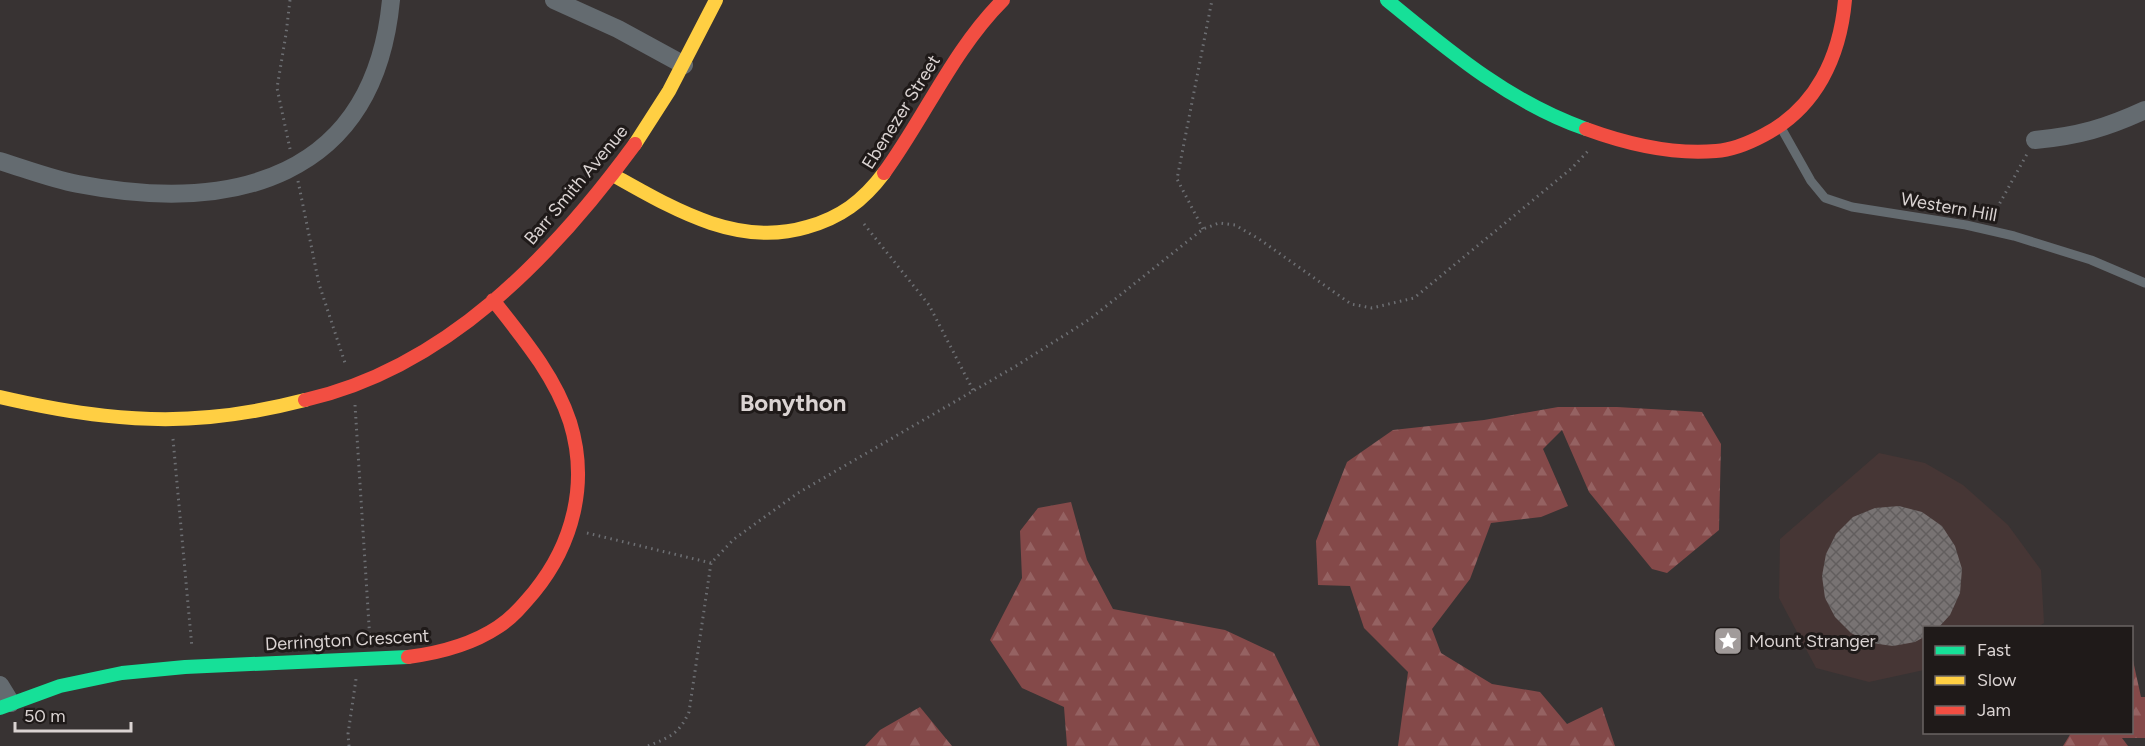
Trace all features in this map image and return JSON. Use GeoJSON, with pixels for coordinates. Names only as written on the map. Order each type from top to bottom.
{"type":"FeatureCollection","features":[{"type":"Feature","properties":{"kind":"street"},"geometry":{"type":"LineString","coordinates":[[0,161],[79,184],[133,192],[160,193],[230,189],[265,181],[295,167],[324,147],[348,122],[375,76],[381,59],[391,0]]}},
{"type":"Feature","properties":{"kind":"street"},"geometry":{"type":"LineString","coordinates":[[554,0],[618,29],[684,65]]}},
{"type":"Feature","properties":{"kind":"street","name":"Barr Smith Avenue"},"geometry":{"type":"LineString","coordinates":[[0,397],[53,409],[126,418],[172,420],[247,414],[276,409],[352,387],[411,359],[459,328],[557,241],[613,174],[651,122],[684,65],[716,0]]}},
{"type":"Feature","properties":{"kind":"street","name":"Ebenezer Street"},"geometry":{"type":"LineString","coordinates":[[613,174],[691,217],[708,224],[742,232],[776,234],[807,229],[837,217],[862,200],[883,176],[965,45],[1003,0]]}},
{"type":"Feature","properties":{"kind":"street"},"geometry":{"type":"LineString","coordinates":[[1387,0],[1498,87],[1522,100],[1595,133],[1645,147],[1704,152],[1751,142],[1792,118],[1813,95],[1830,67],[1840,36],[1845,0]]}},
{"type":"Feature","properties":{"kind":"street"},"geometry":{"type":"LineString","coordinates":[[2036,140],[2071,136],[2111,126],[2145,110]]}},
{"type":"Feature","properties":{"kind":"street","name":"Derrington Crescent"},"geometry":{"type":"LineString","coordinates":[[5,706],[64,684],[120,672],[177,666],[362,660],[433,654],[464,645],[512,617],[540,587],[556,565],[571,530],[578,484],[576,454],[570,423],[552,379],[544,365],[493,300]]}},
{"type":"Feature","properties":{"kind":"street"},"geometry":{"type":"LineString","coordinates":[[0,685],[5,706]]}},
{"type":"Feature","properties":{"kind":"lane","name":"Western Hill"},"geometry":{"type":"LineString","coordinates":[[1780,126],[1811,181],[1825,198],[1852,207],[1985,229],[2091,260],[2145,284]]}},
{"type":"Feature","properties":{"kind":"path"},"geometry":{"type":"LineString","coordinates":[[290,0],[277,92],[315,267],[354,400],[370,649],[362,660]]}},
{"type":"Feature","properties":{"kind":"path"},"geometry":{"type":"LineString","coordinates":[[1203,229],[1177,179],[1212,0]]}},
{"type":"Feature","properties":{"kind":"path"},"geometry":{"type":"LineString","coordinates":[[1985,229],[2036,140]]}},
{"type":"Feature","properties":{"kind":"path"},"geometry":{"type":"LineString","coordinates":[[648,746],[672,736],[683,727],[689,712],[711,563],[734,539],[798,493],[1016,366],[1090,319],[1203,229],[1219,223],[1235,225],[1259,239],[1351,304],[1372,308],[1414,298],[1572,168]]}},
{"type":"Feature","properties":{"kind":"path"},"geometry":{"type":"LineString","coordinates":[[850,208],[929,306],[973,390]]}},
{"type":"Feature","properties":{"kind":"path"},"geometry":{"type":"LineString","coordinates":[[172,420],[192,656]]}},
{"type":"Feature","properties":{"kind":"path"},"geometry":{"type":"LineString","coordinates":[[571,530],[711,563]]}},
{"type":"Feature","properties":{"kind":"path"},"geometry":{"type":"LineString","coordinates":[[349,746],[348,734],[355,681]]}},
{"type":"Feature","properties":{"kind":"shaded area"},"geometry":{"type":"Polygon","coordinates":[[[1879,453],[1925,463],[1963,485],[2008,525],[2041,570],[2044,623],[2039,626],[1923,626],[1923,670],[1869,682],[1816,668],[1779,598],[1780,539],[1879,453]]]}},
{"type":"Feature","properties":{"kind":"green space"},"geometry":{"type":"Polygon","coordinates":[[[1558,407],[1617,407],[1702,412],[1721,444],[1719,530],[1667,573],[1652,569],[1589,492],[1562,430],[1543,449],[1568,506],[1541,517],[1491,523],[1470,579],[1432,629],[1441,653],[1492,684],[1540,692],[1567,724],[1602,707],[1615,746],[1398,746],[1408,672],[1364,628],[1350,586],[1318,585],[1316,541],[1347,462],[1393,430],[1484,420],[1558,407]]]}},
{"type":"Feature","properties":{"kind":"green space"},"geometry":{"type":"Polygon","coordinates":[[[1071,502],[1087,560],[1113,609],[1225,630],[1274,653],[1320,746],[1067,746],[1064,707],[1022,688],[990,640],[1022,578],[1020,531],[1038,508],[1071,502]]]}},
{"type":"Feature","properties":{"kind":"green space"},"geometry":{"type":"Polygon","coordinates":[[[2133,661],[2141,697],[2145,697],[2145,738],[2122,738],[2128,746],[2063,746],[2070,734],[2133,734],[2133,661]]]}},
{"type":"Feature","properties":{"kind":"green space"},"geometry":{"type":"Polygon","coordinates":[[[920,707],[952,746],[865,746],[880,730],[920,707]]]}},
{"type":"Feature","properties":{"kind":"building"},"geometry":{"type":"Polygon","coordinates":[[[1899,506],[1922,512],[1942,526],[1955,546],[1962,569],[1960,593],[1950,615],[1940,626],[1923,626],[1923,638],[1915,642],[1893,646],[1871,643],[1851,633],[1835,617],[1825,598],[1822,576],[1826,554],[1836,534],[1853,517],[1875,508],[1899,506]]]}},
{"type":"Feature","properties":{"kind":"traffic: fast"},"geometry":{"type":"LineString","coordinates":[[1387,0],[1481,74],[1531,105],[1586,129]]}},
{"type":"Feature","properties":{"kind":"traffic: fast"},"geometry":{"type":"LineString","coordinates":[[0,708],[60,686],[122,673],[185,667],[408,657]]}},
{"type":"Feature","properties":{"kind":"traffic: slow"},"geometry":{"type":"LineString","coordinates":[[635,144],[669,91],[716,0]]}},
{"type":"Feature","properties":{"kind":"traffic: slow"},"geometry":{"type":"LineString","coordinates":[[613,175],[658,200],[706,221],[755,232],[781,232],[807,227],[830,219],[859,200],[884,173]]}},
{"type":"Feature","properties":{"kind":"traffic: slow"},"geometry":{"type":"LineString","coordinates":[[0,397],[104,416],[157,419],[234,414],[305,400]]}},
{"type":"Feature","properties":{"kind":"traffic: jam"},"geometry":{"type":"LineString","coordinates":[[884,173],[969,40],[1003,0]]}},
{"type":"Feature","properties":{"kind":"traffic: jam"},"geometry":{"type":"LineString","coordinates":[[1586,129],[1633,144],[1666,150],[1699,152],[1741,146],[1758,138],[1782,124],[1798,111],[1822,79],[1838,41],[1845,0]]}},
{"type":"Feature","properties":{"kind":"traffic: jam"},"geometry":{"type":"LineString","coordinates":[[305,400],[356,384],[405,362],[450,334],[492,302],[532,266],[569,227],[635,144]]}},
{"type":"Feature","properties":{"kind":"traffic: jam"},"geometry":{"type":"LineString","coordinates":[[408,657],[466,643],[508,620],[530,597],[548,573],[568,533],[574,512],[578,468],[576,445],[564,405],[537,358],[493,300]]}},
{"type":"Feature","properties":{"kind":"place","name":"Mount Stranger"},"geometry":{"type":"Point","coordinates":[1728,641]}},
{"type":"Feature","properties":{"kind":"district","name":"Bonython"},"geometry":{"type":"Point","coordinates":[793,403]}}]}
